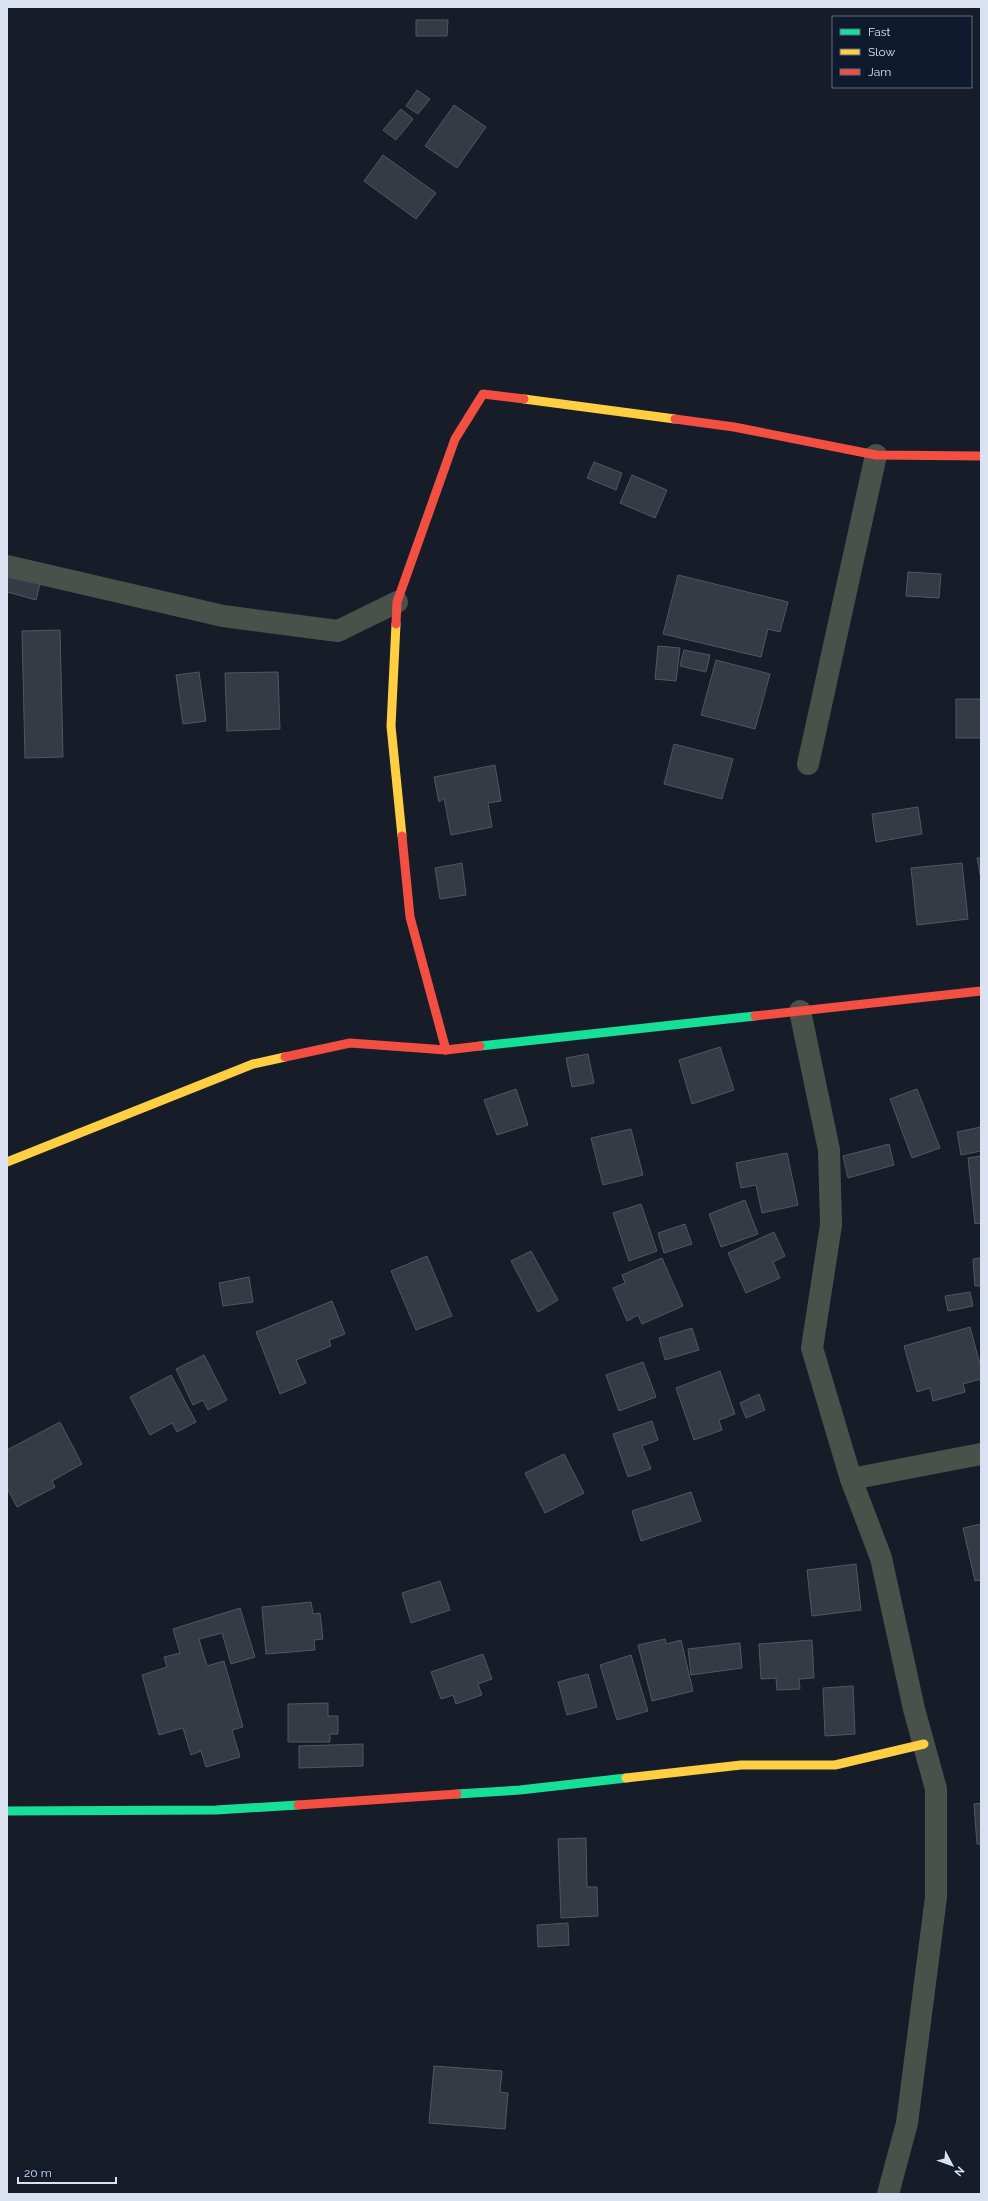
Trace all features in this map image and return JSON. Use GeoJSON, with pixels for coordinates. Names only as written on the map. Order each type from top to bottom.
{"type":"FeatureCollection","features":[{"type":"Feature","properties":{"kind":"street"},"geometry":{"type":"LineString","coordinates":[[446,1050],[410,917],[390,726],[397,602],[455,439],[483,394],[734,427],[876,454],[981,456]]}},
{"type":"Feature","properties":{"kind":"street"},"geometry":{"type":"LineString","coordinates":[[808,764],[876,454]]}},
{"type":"Feature","properties":{"kind":"street"},"geometry":{"type":"LineString","coordinates":[[7,566],[223,616],[338,631],[397,602]]}},
{"type":"Feature","properties":{"kind":"street"},"geometry":{"type":"LineString","coordinates":[[7,1162],[253,1064],[350,1043],[446,1050],[981,992]]}},
{"type":"Feature","properties":{"kind":"street"},"geometry":{"type":"LineString","coordinates":[[800,1011],[829,1150],[831,1226],[812,1348],[851,1479],[881,1558],[924,1744],[936,1789],[936,1897],[907,2123],[888,2194]]}},
{"type":"Feature","properties":{"kind":"street"},"geometry":{"type":"LineString","coordinates":[[851,1479],[981,1454]]}},
{"type":"Feature","properties":{"kind":"street"},"geometry":{"type":"LineString","coordinates":[[7,1812],[216,1810],[520,1790],[741,1765],[835,1765],[924,1744]]}},
{"type":"Feature","properties":{"kind":"building"},"geometry":{"type":"Polygon","coordinates":[[[416,20],[448,20],[447,36],[416,36],[416,20]]]}},
{"type":"Feature","properties":{"kind":"building"},"geometry":{"type":"Polygon","coordinates":[[[417,90],[430,99],[418,114],[406,106],[417,90]]]}},
{"type":"Feature","properties":{"kind":"building"},"geometry":{"type":"Polygon","coordinates":[[[454,105],[486,127],[457,168],[425,146],[454,105]]]}},
{"type":"Feature","properties":{"kind":"building"},"geometry":{"type":"Polygon","coordinates":[[[401,109],[413,119],[396,140],[383,130],[401,109]]]}},
{"type":"Feature","properties":{"kind":"building"},"geometry":{"type":"Polygon","coordinates":[[[383,155],[436,193],[416,219],[364,181],[383,155]]]}},
{"type":"Feature","properties":{"kind":"building"},"geometry":{"type":"Polygon","coordinates":[[[594,462],[622,473],[616,490],[587,478],[594,462]]]}},
{"type":"Feature","properties":{"kind":"building"},"geometry":{"type":"Polygon","coordinates":[[[632,475],[667,490],[655,518],[620,503],[632,475]]]}},
{"type":"Feature","properties":{"kind":"building"},"geometry":{"type":"Polygon","coordinates":[[[7,571],[41,580],[36,600],[7,592],[7,571]]]}},
{"type":"Feature","properties":{"kind":"building"},"geometry":{"type":"Polygon","coordinates":[[[908,572],[941,574],[939,598],[906,596],[908,572]]]}},
{"type":"Feature","properties":{"kind":"building"},"geometry":{"type":"Polygon","coordinates":[[[678,575],[788,602],[780,632],[768,629],[761,657],[663,634],[678,575]]]}},
{"type":"Feature","properties":{"kind":"building"},"geometry":{"type":"Polygon","coordinates":[[[60,630],[63,757],[25,758],[22,631],[60,630]]]}},
{"type":"Feature","properties":{"kind":"building"},"geometry":{"type":"Polygon","coordinates":[[[658,646],[680,648],[676,681],[655,679],[658,646]]]}},
{"type":"Feature","properties":{"kind":"building"},"geometry":{"type":"Polygon","coordinates":[[[684,650],[710,655],[706,672],[680,666],[684,650]]]}},
{"type":"Feature","properties":{"kind":"building"},"geometry":{"type":"Polygon","coordinates":[[[716,660],[770,674],[755,729],[701,715],[716,660]]]}},
{"type":"Feature","properties":{"kind":"building"},"geometry":{"type":"Polygon","coordinates":[[[199,672],[206,721],[183,724],[176,675],[199,672]]]}},
{"type":"Feature","properties":{"kind":"building"},"geometry":{"type":"Polygon","coordinates":[[[278,672],[280,729],[227,731],[225,673],[278,672]]]}},
{"type":"Feature","properties":{"kind":"building"},"geometry":{"type":"Polygon","coordinates":[[[956,699],[981,699],[981,738],[956,738],[956,699]]]}},
{"type":"Feature","properties":{"kind":"building"},"geometry":{"type":"Polygon","coordinates":[[[674,744],[733,759],[722,799],[664,784],[674,744]]]}},
{"type":"Feature","properties":{"kind":"building"},"geometry":{"type":"Polygon","coordinates":[[[495,765],[501,801],[488,803],[492,827],[451,835],[444,798],[439,802],[434,777],[495,765]]]}},
{"type":"Feature","properties":{"kind":"building"},"geometry":{"type":"Polygon","coordinates":[[[918,807],[922,834],[876,842],[872,814],[918,807]]]}},
{"type":"Feature","properties":{"kind":"building"},"geometry":{"type":"Polygon","coordinates":[[[977,858],[981,858],[981,879],[977,858]]]}},
{"type":"Feature","properties":{"kind":"building"},"geometry":{"type":"Polygon","coordinates":[[[462,863],[466,895],[440,899],[435,868],[462,863]]]}},
{"type":"Feature","properties":{"kind":"building"},"geometry":{"type":"Polygon","coordinates":[[[962,863],[968,919],[917,925],[911,868],[962,863]]]}},
{"type":"Feature","properties":{"kind":"building"},"geometry":{"type":"Polygon","coordinates":[[[720,1047],[734,1090],[692,1104],[679,1060],[720,1047]]]}},
{"type":"Feature","properties":{"kind":"building"},"geometry":{"type":"Polygon","coordinates":[[[588,1054],[594,1083],[572,1087],[566,1058],[588,1054]]]}},
{"type":"Feature","properties":{"kind":"building"},"geometry":{"type":"Polygon","coordinates":[[[516,1089],[528,1125],[497,1135],[484,1100],[516,1089]]]}},
{"type":"Feature","properties":{"kind":"building"},"geometry":{"type":"Polygon","coordinates":[[[917,1089],[940,1148],[912,1158],[890,1099],[917,1089]]]}},
{"type":"Feature","properties":{"kind":"building"},"geometry":{"type":"Polygon","coordinates":[[[981,1127],[981,1151],[961,1155],[957,1132],[981,1127]]]}},
{"type":"Feature","properties":{"kind":"building"},"geometry":{"type":"Polygon","coordinates":[[[631,1129],[643,1175],[603,1185],[591,1138],[631,1129]]]}},
{"type":"Feature","properties":{"kind":"building"},"geometry":{"type":"Polygon","coordinates":[[[889,1144],[894,1165],[848,1178],[843,1156],[889,1144]]]}},
{"type":"Feature","properties":{"kind":"building"},"geometry":{"type":"Polygon","coordinates":[[[787,1153],[798,1205],[762,1213],[756,1185],[741,1188],[736,1163],[787,1153]]]}},
{"type":"Feature","properties":{"kind":"building"},"geometry":{"type":"Polygon","coordinates":[[[981,1156],[981,1223],[975,1224],[968,1158],[981,1156]]]}},
{"type":"Feature","properties":{"kind":"building"},"geometry":{"type":"Polygon","coordinates":[[[745,1200],[758,1234],[721,1247],[709,1214],[745,1200]]]}},
{"type":"Feature","properties":{"kind":"building"},"geometry":{"type":"Polygon","coordinates":[[[641,1204],[657,1251],[629,1261],[613,1213],[641,1204]]]}},
{"type":"Feature","properties":{"kind":"building"},"geometry":{"type":"Polygon","coordinates":[[[685,1224],[692,1244],[664,1253],[658,1233],[685,1224]]]}},
{"type":"Feature","properties":{"kind":"building"},"geometry":{"type":"Polygon","coordinates":[[[774,1232],[785,1256],[773,1262],[780,1278],[746,1293],[728,1253],[774,1232]]]}},
{"type":"Feature","properties":{"kind":"building"},"geometry":{"type":"Polygon","coordinates":[[[531,1251],[558,1300],[538,1312],[511,1261],[531,1251]]]}},
{"type":"Feature","properties":{"kind":"building"},"geometry":{"type":"Polygon","coordinates":[[[427,1256],[452,1316],[416,1330],[391,1271],[427,1256]]]}},
{"type":"Feature","properties":{"kind":"building"},"geometry":{"type":"Polygon","coordinates":[[[662,1258],[683,1306],[642,1324],[638,1315],[627,1321],[613,1288],[625,1283],[622,1275],[662,1258]]]}},
{"type":"Feature","properties":{"kind":"building"},"geometry":{"type":"Polygon","coordinates":[[[981,1258],[981,1286],[975,1286],[973,1259],[981,1258]]]}},
{"type":"Feature","properties":{"kind":"building"},"geometry":{"type":"Polygon","coordinates":[[[249,1277],[253,1302],[223,1306],[219,1283],[249,1277]]]}},
{"type":"Feature","properties":{"kind":"building"},"geometry":{"type":"Polygon","coordinates":[[[970,1292],[973,1306],[948,1311],[945,1296],[970,1292]]]}},
{"type":"Feature","properties":{"kind":"building"},"geometry":{"type":"Polygon","coordinates":[[[332,1301],[345,1334],[329,1340],[331,1346],[296,1360],[306,1383],[280,1394],[256,1332],[332,1301]]]}},
{"type":"Feature","properties":{"kind":"building"},"geometry":{"type":"Polygon","coordinates":[[[970,1327],[981,1368],[981,1379],[963,1384],[965,1392],[933,1401],[930,1388],[917,1392],[904,1346],[970,1327]]]}},
{"type":"Feature","properties":{"kind":"building"},"geometry":{"type":"Polygon","coordinates":[[[692,1328],[699,1350],[665,1360],[659,1338],[692,1328]]]}},
{"type":"Feature","properties":{"kind":"building"},"geometry":{"type":"Polygon","coordinates":[[[204,1355],[227,1400],[208,1410],[203,1400],[193,1405],[176,1369],[204,1355]]]}},
{"type":"Feature","properties":{"kind":"building"},"geometry":{"type":"Polygon","coordinates":[[[643,1362],[656,1397],[619,1411],[606,1375],[643,1362]]]}},
{"type":"Feature","properties":{"kind":"building"},"geometry":{"type":"Polygon","coordinates":[[[720,1371],[735,1414],[719,1420],[722,1430],[694,1440],[676,1388],[720,1371]]]}},
{"type":"Feature","properties":{"kind":"building"},"geometry":{"type":"Polygon","coordinates":[[[171,1375],[196,1422],[177,1432],[172,1423],[150,1435],[130,1397],[171,1375]]]}},
{"type":"Feature","properties":{"kind":"building"},"geometry":{"type":"Polygon","coordinates":[[[759,1394],[765,1410],[746,1418],[740,1403],[759,1394]]]}},
{"type":"Feature","properties":{"kind":"building"},"geometry":{"type":"Polygon","coordinates":[[[652,1421],[658,1440],[642,1446],[651,1469],[628,1477],[613,1434],[652,1421]]]}},
{"type":"Feature","properties":{"kind":"building"},"geometry":{"type":"Polygon","coordinates":[[[60,1422],[82,1464],[52,1481],[55,1487],[17,1507],[7,1488],[7,1450],[60,1422]]]}},
{"type":"Feature","properties":{"kind":"building"},"geometry":{"type":"Polygon","coordinates":[[[564,1454],[584,1493],[545,1513],[525,1473],[564,1454]]]}},
{"type":"Feature","properties":{"kind":"building"},"geometry":{"type":"Polygon","coordinates":[[[691,1492],[701,1521],[641,1541],[632,1511],[691,1492]]]}},
{"type":"Feature","properties":{"kind":"building"},"geometry":{"type":"Polygon","coordinates":[[[981,1524],[981,1580],[975,1581],[963,1528],[981,1524]]]}},
{"type":"Feature","properties":{"kind":"building"},"geometry":{"type":"Polygon","coordinates":[[[856,1564],[861,1610],[812,1616],[807,1570],[856,1564]]]}},
{"type":"Feature","properties":{"kind":"building"},"geometry":{"type":"Polygon","coordinates":[[[440,1581],[450,1610],[411,1623],[402,1593],[440,1581]]]}},
{"type":"Feature","properties":{"kind":"building"},"geometry":{"type":"Polygon","coordinates":[[[311,1602],[313,1614],[320,1613],[323,1639],[314,1640],[315,1650],[266,1654],[262,1607],[311,1602]]]}},
{"type":"Feature","properties":{"kind":"building"},"geometry":{"type":"Polygon","coordinates":[[[240,1608],[255,1657],[231,1664],[222,1633],[199,1639],[207,1666],[224,1661],[243,1727],[232,1730],[240,1757],[206,1767],[201,1751],[191,1755],[183,1728],[159,1735],[142,1675],[167,1667],[164,1657],[180,1653],[173,1629],[240,1608]]]}},
{"type":"Feature","properties":{"kind":"building"},"geometry":{"type":"Polygon","coordinates":[[[665,1639],[666,1644],[681,1640],[693,1691],[652,1701],[638,1645],[665,1639]]]}},
{"type":"Feature","properties":{"kind":"building"},"geometry":{"type":"Polygon","coordinates":[[[812,1640],[814,1678],[799,1679],[800,1689],[777,1690],[776,1678],[761,1679],[759,1644],[812,1640]]]}},
{"type":"Feature","properties":{"kind":"building"},"geometry":{"type":"Polygon","coordinates":[[[740,1643],[742,1668],[691,1675],[688,1649],[740,1643]]]}},
{"type":"Feature","properties":{"kind":"building"},"geometry":{"type":"Polygon","coordinates":[[[483,1654],[492,1679],[478,1684],[482,1695],[456,1704],[453,1695],[441,1699],[431,1672],[483,1654]]]}},
{"type":"Feature","properties":{"kind":"building"},"geometry":{"type":"Polygon","coordinates":[[[631,1655],[648,1711],[617,1720],[600,1665],[631,1655]]]}},
{"type":"Feature","properties":{"kind":"building"},"geometry":{"type":"Polygon","coordinates":[[[588,1674],[597,1707],[567,1715],[558,1682],[588,1674]]]}},
{"type":"Feature","properties":{"kind":"building"},"geometry":{"type":"Polygon","coordinates":[[[853,1686],[855,1734],[825,1736],[823,1688],[853,1686]]]}},
{"type":"Feature","properties":{"kind":"building"},"geometry":{"type":"Polygon","coordinates":[[[328,1703],[328,1716],[338,1716],[338,1734],[330,1734],[330,1742],[288,1742],[288,1704],[328,1703]]]}},
{"type":"Feature","properties":{"kind":"building"},"geometry":{"type":"Polygon","coordinates":[[[363,1744],[363,1766],[299,1768],[299,1746],[363,1744]]]}},
{"type":"Feature","properties":{"kind":"building"},"geometry":{"type":"Polygon","coordinates":[[[981,1803],[981,1844],[977,1844],[974,1804],[981,1803]]]}},
{"type":"Feature","properties":{"kind":"building"},"geometry":{"type":"Polygon","coordinates":[[[586,1838],[587,1887],[597,1887],[598,1916],[561,1918],[558,1839],[586,1838]]]}},
{"type":"Feature","properties":{"kind":"building"},"geometry":{"type":"Polygon","coordinates":[[[568,1923],[569,1945],[538,1947],[537,1925],[568,1923]]]}},
{"type":"Feature","properties":{"kind":"building"},"geometry":{"type":"Polygon","coordinates":[[[434,2066],[502,2071],[500,2092],[508,2093],[505,2129],[429,2123],[434,2066]]]}},
{"type":"Feature","properties":{"kind":"traffic: fast"},"geometry":{"type":"LineString","coordinates":[[480,1046],[755,1016]]}},
{"type":"Feature","properties":{"kind":"traffic: fast"},"geometry":{"type":"LineString","coordinates":[[457,1794],[520,1790],[626,1778]]}},
{"type":"Feature","properties":{"kind":"traffic: fast"},"geometry":{"type":"LineString","coordinates":[[7,1811],[216,1810],[298,1805]]}},
{"type":"Feature","properties":{"kind":"traffic: slow"},"geometry":{"type":"LineString","coordinates":[[524,399],[675,419]]}},
{"type":"Feature","properties":{"kind":"traffic: slow"},"geometry":{"type":"LineString","coordinates":[[396,624],[391,726],[402,836]]}},
{"type":"Feature","properties":{"kind":"traffic: slow"},"geometry":{"type":"LineString","coordinates":[[7,1162],[253,1064],[285,1057]]}},
{"type":"Feature","properties":{"kind":"traffic: slow"},"geometry":{"type":"LineString","coordinates":[[626,1778],[741,1765],[835,1765],[924,1744]]}},
{"type":"Feature","properties":{"kind":"traffic: jam"},"geometry":{"type":"LineString","coordinates":[[396,624],[397,602],[455,439],[483,394],[524,399]]}},
{"type":"Feature","properties":{"kind":"traffic: jam"},"geometry":{"type":"LineString","coordinates":[[675,419],[734,427],[876,455],[981,456]]}},
{"type":"Feature","properties":{"kind":"traffic: jam"},"geometry":{"type":"LineString","coordinates":[[402,836],[410,917],[446,1050]]}},
{"type":"Feature","properties":{"kind":"traffic: jam"},"geometry":{"type":"LineString","coordinates":[[755,1016],[981,991]]}},
{"type":"Feature","properties":{"kind":"traffic: jam"},"geometry":{"type":"LineString","coordinates":[[285,1057],[350,1043],[446,1050],[480,1046]]}},
{"type":"Feature","properties":{"kind":"traffic: jam"},"geometry":{"type":"LineString","coordinates":[[298,1805],[457,1794]]}}]}
